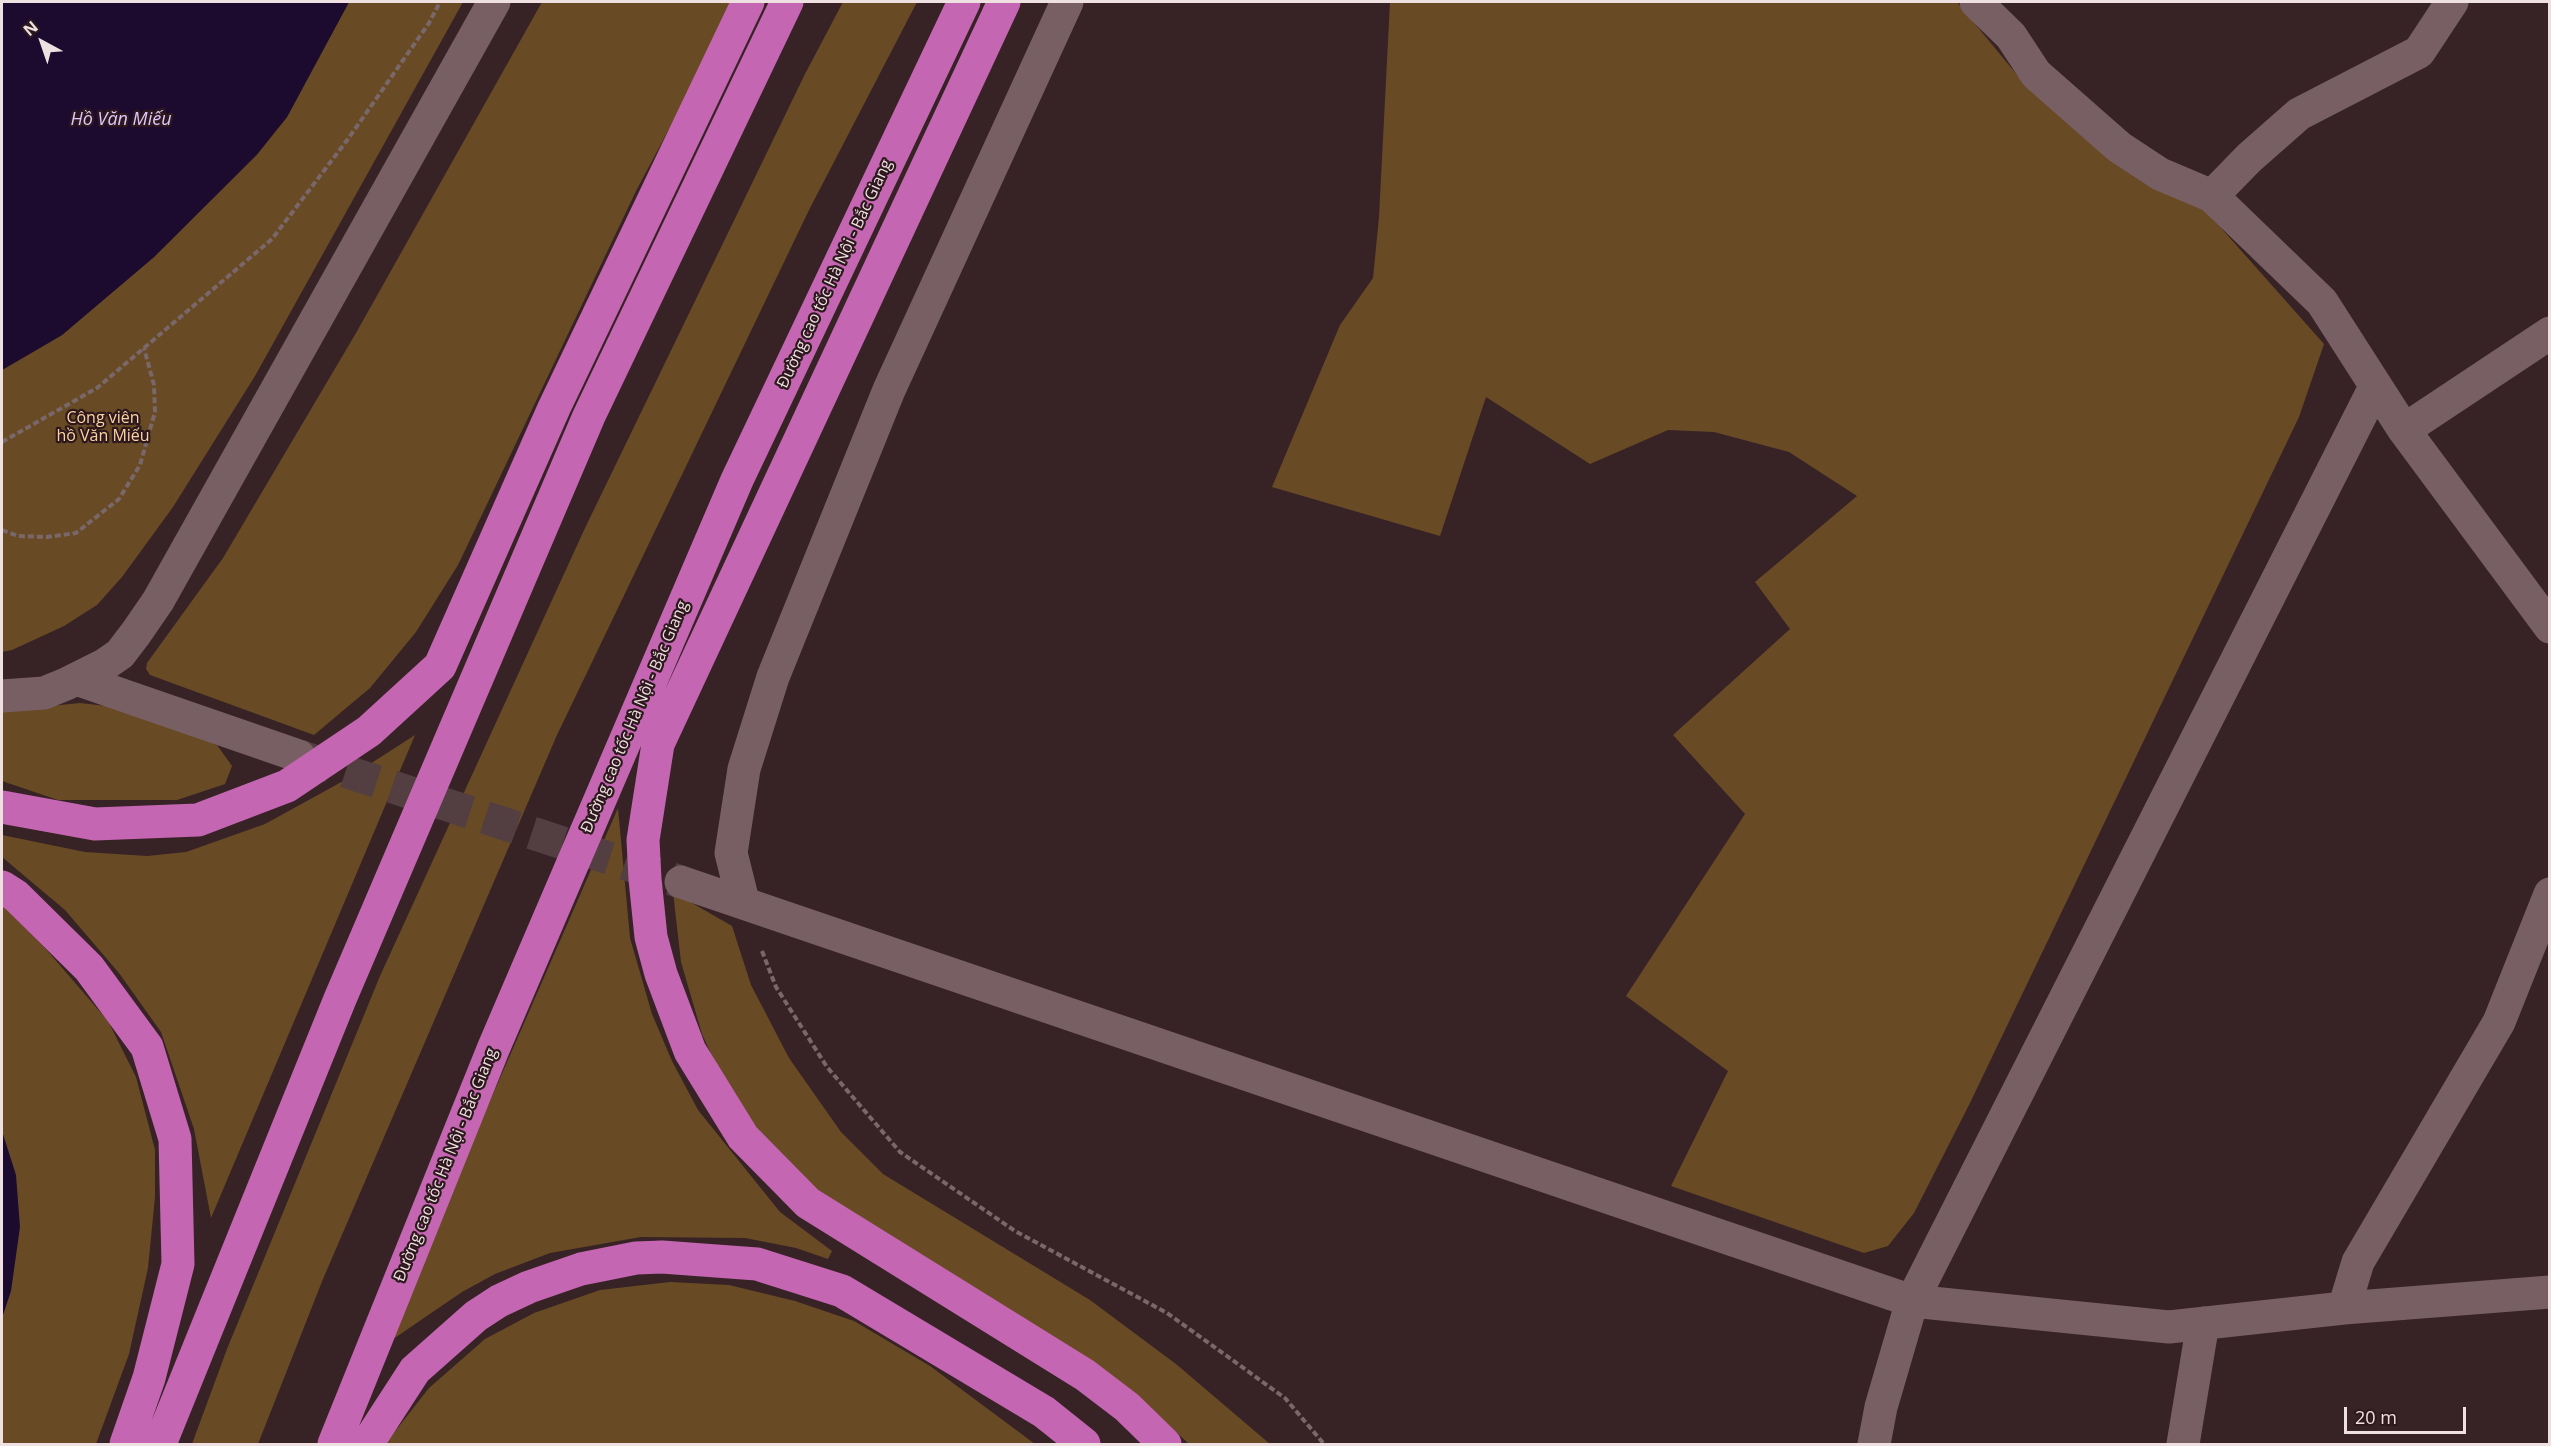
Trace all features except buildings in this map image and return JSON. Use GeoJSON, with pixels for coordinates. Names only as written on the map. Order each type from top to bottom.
{"type":"FeatureCollection","features":[{"type":"Feature","properties":{"kind":"highway"},"geometry":{"type":"LineString","coordinates":[[2,807],[95,824],[198,820],[287,786],[369,731],[440,666],[554,408],[748,2]]}},
{"type":"Feature","properties":{"kind":"highway"},"geometry":{"type":"LineString","coordinates":[[160,1444],[340,999],[589,416],[787,2]]}},
{"type":"Feature","properties":{"kind":"highway","name":"Đường cao tốc Hà Nội - Bắc Giang"},"geometry":{"type":"LineString","coordinates":[[334,1444],[494,1047],[737,480],[964,2]]}},
{"type":"Feature","properties":{"kind":"highway"},"geometry":{"type":"LineString","coordinates":[[1004,2],[658,744],[643,840],[650,925],[661,974],[690,1051],[743,1137],[808,1203],[1085,1375],[1127,1407],[1165,1444]]}},
{"type":"Feature","properties":{"kind":"highway"},"geometry":{"type":"LineString","coordinates":[[2,887],[16,896],[89,968],[147,1047],[175,1139],[178,1264],[149,1378],[126,1444]]}},
{"type":"Feature","properties":{"kind":"highway"},"geometry":{"type":"LineString","coordinates":[[366,1444],[415,1370],[476,1316],[499,1301],[529,1287],[581,1269],[636,1258],[662,1257],[757,1264],[842,1291],[1044,1412],[1084,1444]]}},
{"type":"Feature","properties":{"kind":"street"},"geometry":{"type":"LineString","coordinates":[[2,696],[44,693],[76,679],[120,654],[158,601],[494,2]]}},
{"type":"Feature","properties":{"kind":"street"},"geometry":{"type":"LineString","coordinates":[[743,901],[731,854],[744,769],[772,677],[889,390],[1067,2]]}},
{"type":"Feature","properties":{"kind":"street"},"geometry":{"type":"LineString","coordinates":[[1976,2],[2011,36],[2036,74],[2119,147],[2160,174],[2212,195],[2322,302],[2352,345],[2375,387],[2404,430],[2550,627]]}},
{"type":"Feature","properties":{"kind":"street"},"geometry":{"type":"LineString","coordinates":[[2212,195],[2249,158],[2299,114],[2419,52],[2452,2]]}},
{"type":"Feature","properties":{"kind":"street"},"geometry":{"type":"LineString","coordinates":[[2404,430],[2550,333]]}},
{"type":"Feature","properties":{"kind":"street"},"geometry":{"type":"LineString","coordinates":[[1874,1444],[1881,1407],[1912,1301],[2375,387]]}},
{"type":"Feature","properties":{"kind":"street"},"geometry":{"type":"LineString","coordinates":[[76,679],[299,756]]}},
{"type":"Feature","properties":{"kind":"street"},"geometry":{"type":"LineString","coordinates":[[681,882],[743,901],[1912,1301],[2169,1327],[2344,1308],[2550,1292]]}},
{"type":"Feature","properties":{"kind":"street"},"geometry":{"type":"LineString","coordinates":[[2344,1308],[2358,1262],[2499,1022],[2550,894]]}},
{"type":"Feature","properties":{"kind":"street"},"geometry":{"type":"LineString","coordinates":[[2183,1444],[2203,1323]]}},
{"type":"Feature","properties":{"kind":"path"},"geometry":{"type":"LineString","coordinates":[[2,442],[97,388],[272,239],[348,139],[429,23],[440,2]]}},
{"type":"Feature","properties":{"kind":"path"},"geometry":{"type":"LineString","coordinates":[[2,530],[18,536],[47,537],[76,532],[119,499],[140,465],[155,412],[154,385],[144,348]]}},
{"type":"Feature","properties":{"kind":"path"},"geometry":{"type":"LineString","coordinates":[[743,901],[776,987],[827,1067],[900,1152],[1015,1230],[1167,1313],[1285,1398],[1324,1444]]}},
{"type":"Feature","properties":{"kind":"green space","name":"Công viên hồ Văn Miếu"},"geometry":{"type":"Polygon","coordinates":[[[349,2],[463,2],[255,376],[173,507],[122,577],[97,605],[64,626],[12,650],[2,652],[2,370],[62,335],[154,257],[257,155],[287,117],[349,2]]]}},
{"type":"Feature","properties":{"kind":"green space"},"geometry":{"type":"Polygon","coordinates":[[[542,2],[737,2],[637,189],[458,565],[416,632],[370,688],[314,735],[150,675],[146,669],[147,663],[223,558],[356,333],[542,2]]]}},
{"type":"Feature","properties":{"kind":"green space"},"geometry":{"type":"Polygon","coordinates":[[[843,2],[917,2],[809,210],[557,735],[323,1279],[258,1444],[192,1444],[227,1349],[380,976],[585,528],[805,74],[843,2]]]}},
{"type":"Feature","properties":{"kind":"green space"},"geometry":{"type":"Polygon","coordinates":[[[1390,2],[1957,2],[2027,87],[2206,211],[2324,344],[2299,417],[1969,1105],[1914,1213],[1888,1246],[1864,1253],[1671,1186],[1728,1071],[1626,996],[1745,814],[1673,735],[1790,629],[1755,582],[1857,496],[1789,452],[1714,432],[1668,430],[1590,464],[1486,397],[1440,536],[1272,487],[1340,325],[1373,278],[1379,217],[1390,2]]]}},
{"type":"Feature","properties":{"kind":"green space"},"geometry":{"type":"Polygon","coordinates":[[[80,703],[125,708],[217,745],[232,766],[225,784],[177,800],[58,800],[2,781],[2,711],[80,703]]]}},
{"type":"Feature","properties":{"kind":"green space"},"geometry":{"type":"Polygon","coordinates":[[[415,735],[211,1218],[194,1129],[161,1032],[119,973],[65,910],[2,857],[2,835],[85,852],[147,856],[186,852],[265,824],[345,780],[415,735]]]}},
{"type":"Feature","properties":{"kind":"green space"},"geometry":{"type":"Polygon","coordinates":[[[618,808],[630,938],[652,1014],[672,1061],[698,1110],[780,1212],[832,1251],[828,1259],[796,1248],[745,1238],[641,1237],[550,1253],[495,1274],[462,1292],[383,1346],[618,808]]]}},
{"type":"Feature","properties":{"kind":"green space"},"geometry":{"type":"Polygon","coordinates":[[[673,892],[732,926],[751,985],[789,1058],[841,1132],[883,1174],[1090,1300],[1176,1364],[1270,1444],[1189,1444],[1145,1403],[816,1192],[762,1137],[724,1082],[702,1034],[681,962],[673,892]]]}},
{"type":"Feature","properties":{"kind":"green space"},"geometry":{"type":"Polygon","coordinates":[[[2,905],[45,948],[108,1021],[136,1077],[155,1150],[155,1197],[148,1268],[129,1354],[96,1444],[2,1444],[2,905]]]}},
{"type":"Feature","properties":{"kind":"green space"},"geometry":{"type":"Polygon","coordinates":[[[670,1282],[729,1285],[795,1301],[854,1321],[930,1366],[1035,1444],[385,1444],[429,1388],[485,1339],[534,1313],[600,1290],[670,1282]]]}},
{"type":"Feature","properties":{"kind":"water","name":"Hồ Văn Miếu"},"geometry":{"type":"Polygon","coordinates":[[[2,2],[349,2],[287,117],[257,154],[154,257],[62,335],[2,370],[2,2]]]}},
{"type":"Feature","properties":{"kind":"water"},"geometry":{"type":"Polygon","coordinates":[[[2,1131],[16,1175],[20,1227],[11,1291],[2,1318],[2,1131]]]}},
{"type":"Feature","properties":{"kind":"tunnel"},"geometry":{"type":"LineString","coordinates":[[299,756],[681,882]]}}]}
